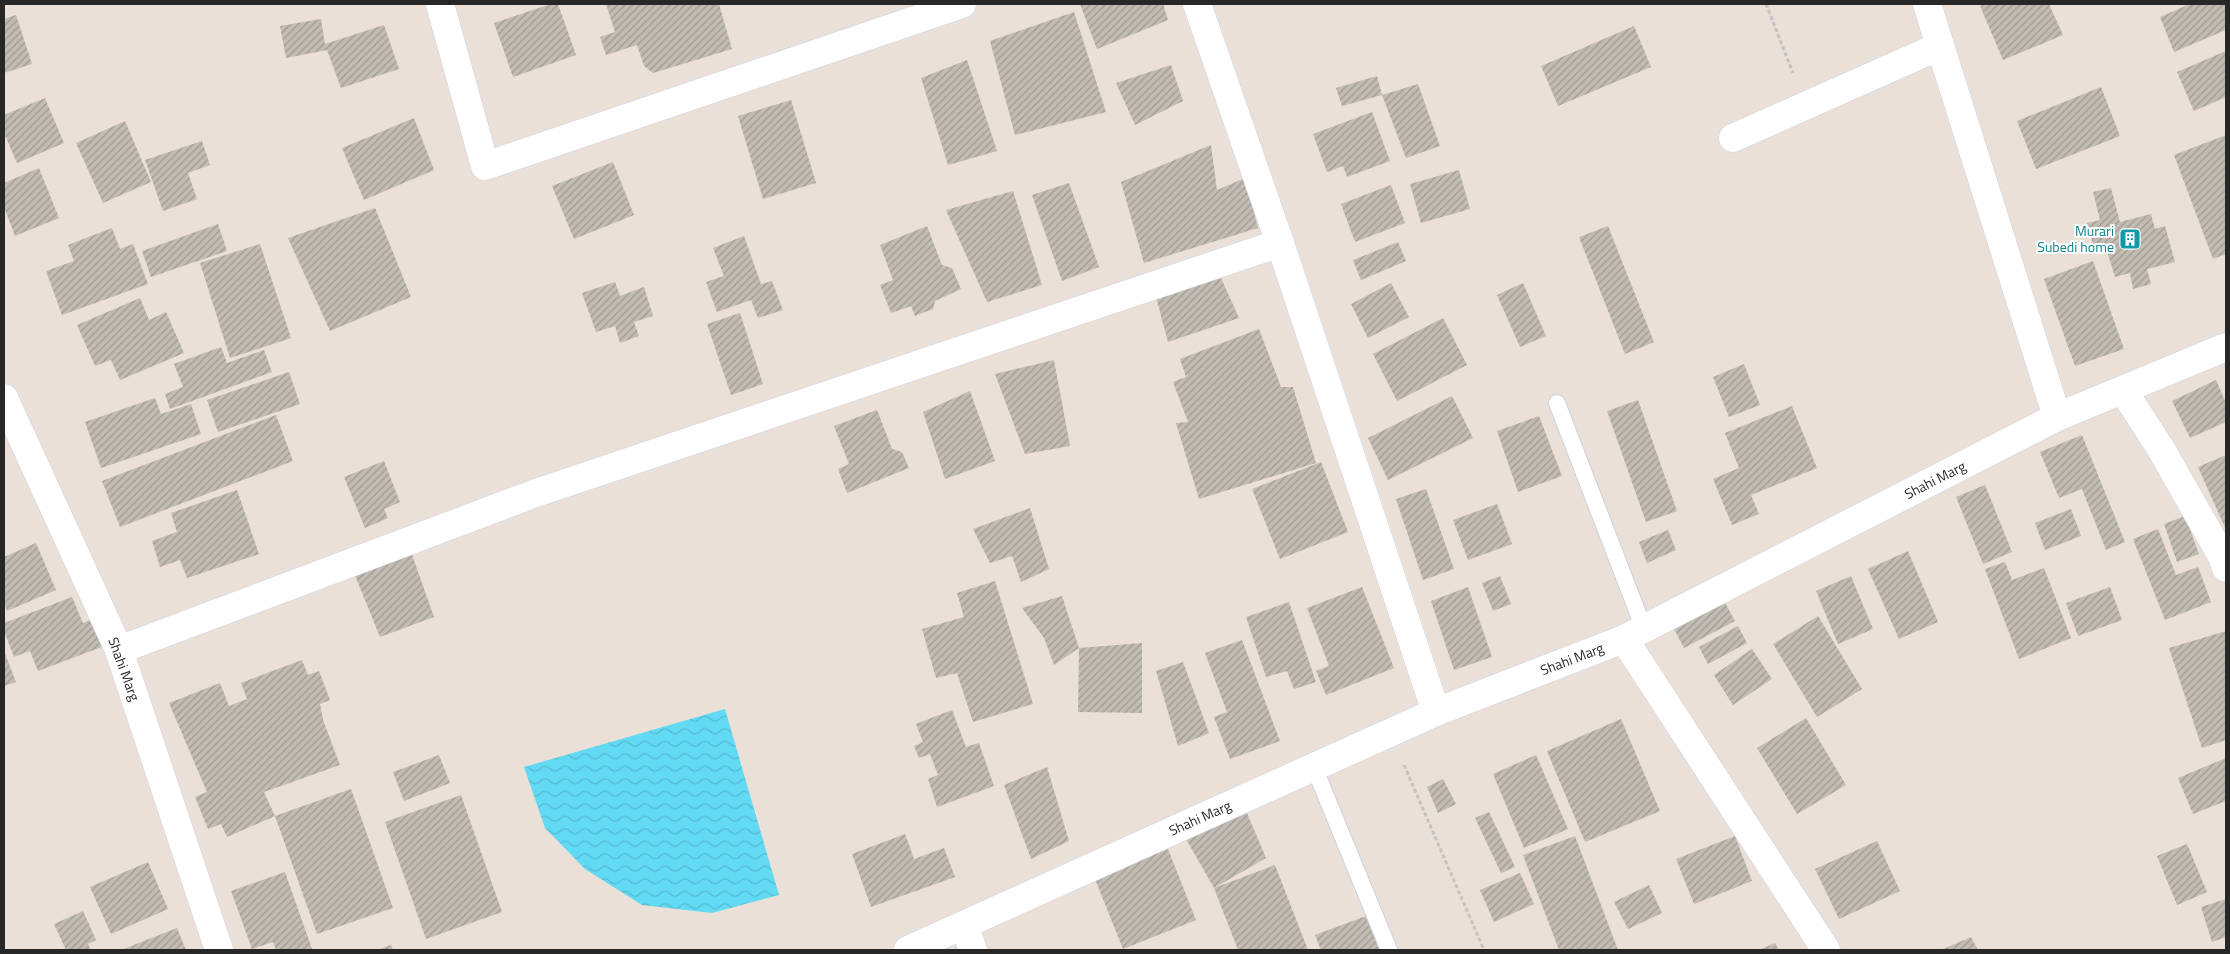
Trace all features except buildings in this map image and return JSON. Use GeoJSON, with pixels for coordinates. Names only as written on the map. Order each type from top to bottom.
{"type":"FeatureCollection","features":[{"type":"Feature","properties":{"kind":"street"},"geometry":{"type":"LineString","coordinates":[[440,4],[485,166],[962,4]]}},
{"type":"Feature","properties":{"kind":"street"},"geometry":{"type":"LineString","coordinates":[[1197,4],[1280,243],[1436,712]]}},
{"type":"Feature","properties":{"kind":"street"},"geometry":{"type":"LineString","coordinates":[[1926,4],[2057,417]]}},
{"type":"Feature","properties":{"kind":"street"},"geometry":{"type":"LineString","coordinates":[[1733,138],[1940,46]]}},
{"type":"Feature","properties":{"kind":"street"},"geometry":{"type":"LineString","coordinates":[[119,650],[536,493],[1280,243]]}},
{"type":"Feature","properties":{"kind":"street","name":"Shahi Marg"},"geometry":{"type":"LineString","coordinates":[[908,950],[968,938],[1314,767],[1390,732],[1634,634],[2057,417],[2226,348]]}},
{"type":"Feature","properties":{"kind":"street"},"geometry":{"type":"LineString","coordinates":[[2123,390],[2223,558],[2226,568]]}},
{"type":"Feature","properties":{"kind":"street","name":"Shahi Marg"},"geometry":{"type":"LineString","coordinates":[[4,398],[119,650],[219,950]]}},
{"type":"Feature","properties":{"kind":"street"},"geometry":{"type":"LineString","coordinates":[[1634,634],[1826,950]]}},
{"type":"Feature","properties":{"kind":"lane"},"geometry":{"type":"LineString","coordinates":[[1557,403],[1634,634]]}},
{"type":"Feature","properties":{"kind":"lane"},"geometry":{"type":"LineString","coordinates":[[1314,767],[1389,950]]}},
{"type":"Feature","properties":{"kind":"path"},"geometry":{"type":"LineString","coordinates":[[1766,4],[1806,105]]}},
{"type":"Feature","properties":{"kind":"path"},"geometry":{"type":"LineString","coordinates":[[1390,732],[1484,950]]}},
{"type":"Feature","properties":{"kind":"water"},"geometry":{"type":"Polygon","coordinates":[[[725,709],[779,895],[712,913],[642,905],[585,869],[545,828],[524,767],[725,709]]]}},
{"type":"Feature","properties":{"kind":"place","name":"Murari Subedi home"},"geometry":{"type":"Point","coordinates":[2130,239]}}]}
